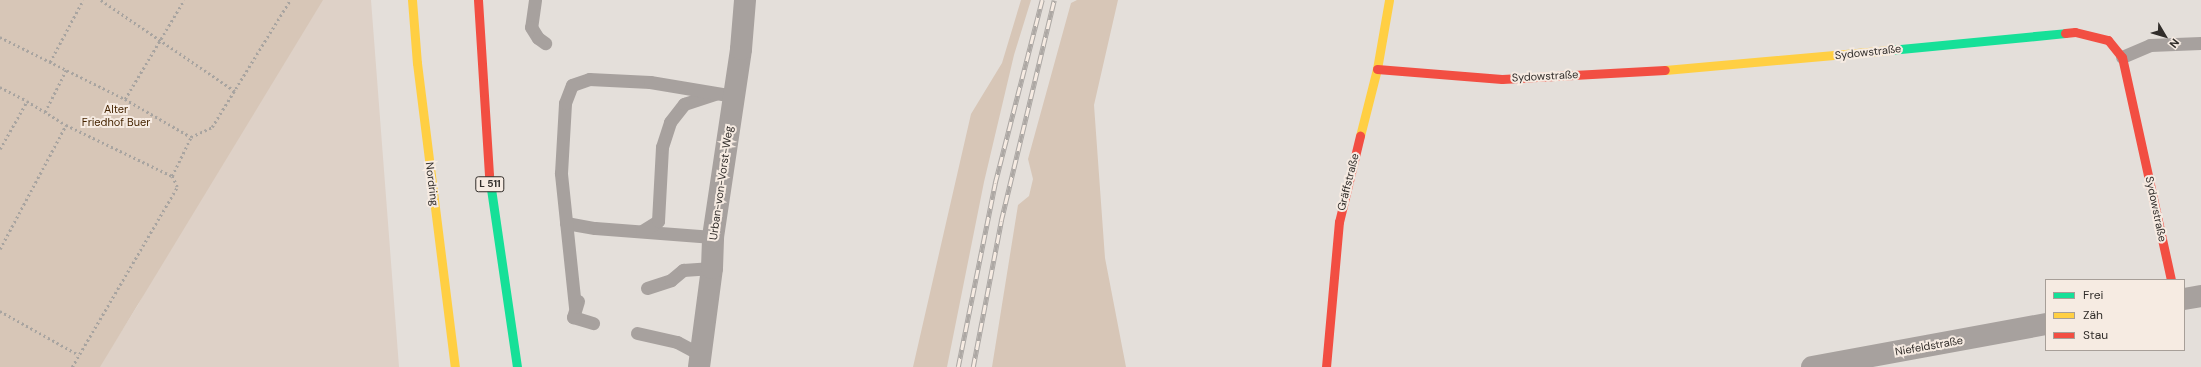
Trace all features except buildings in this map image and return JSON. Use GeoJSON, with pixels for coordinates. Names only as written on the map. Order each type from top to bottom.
{"type":"FeatureCollection","features":[{"type":"Feature","properties":{"kind":"street","name":"Nordring"},"geometry":{"type":"LineString","coordinates":[[412,0],[455,367]]}},
{"type":"Feature","properties":{"kind":"street","name":"L 511"},"geometry":{"type":"LineString","coordinates":[[478,0],[486,156],[517,367]]}},
{"type":"Feature","properties":{"kind":"street","name":"Urban-von-Vorst-Weg"},"geometry":{"type":"LineString","coordinates":[[700,361],[712,268],[713,238],[725,95],[745,0]]}},
{"type":"Feature","properties":{"kind":"street","name":"Gräffstraße"},"geometry":{"type":"LineString","coordinates":[[1326,367],[1339,222],[1377,69],[1389,0]]}},
{"type":"Feature","properties":{"kind":"street","name":"Sydowstraße"},"geometry":{"type":"LineString","coordinates":[[1377,69],[1502,79],[1728,66],[2075,32],[2108,40],[2122,57],[2171,279]]}},
{"type":"Feature","properties":{"kind":"street"},"geometry":{"type":"LineString","coordinates":[[2185,299],[2201,296]]}},
{"type":"Feature","properties":{"kind":"street","name":"Niefeldstraße"},"geometry":{"type":"LineString","coordinates":[[1812,367],[2045,324]]}},
{"type":"Feature","properties":{"kind":"lane"},"geometry":{"type":"LineString","coordinates":[[535,0],[531,27],[538,38],[546,43]]}},
{"type":"Feature","properties":{"kind":"lane"},"geometry":{"type":"LineString","coordinates":[[2122,57],[2150,45],[2201,43]]}},
{"type":"Feature","properties":{"kind":"lane"},"geometry":{"type":"LineString","coordinates":[[593,323],[573,317],[576,303],[561,173],[564,103],[572,85],[589,79],[650,82],[725,95]]}},
{"type":"Feature","properties":{"kind":"lane"},"geometry":{"type":"LineString","coordinates":[[642,231],[658,221],[662,147],[670,122],[684,104],[725,95]]}},
{"type":"Feature","properties":{"kind":"lane"},"geometry":{"type":"LineString","coordinates":[[566,222],[713,238]]}},
{"type":"Feature","properties":{"kind":"lane"},"geometry":{"type":"LineString","coordinates":[[647,288],[671,280],[683,270],[712,268]]}},
{"type":"Feature","properties":{"kind":"lane"},"geometry":{"type":"LineString","coordinates":[[637,333],[677,342],[700,361]]}},
{"type":"Feature","properties":{"kind":"path"},"geometry":{"type":"LineString","coordinates":[[50,62],[83,0]]}},
{"type":"Feature","properties":{"kind":"path"},"geometry":{"type":"LineString","coordinates":[[101,0],[235,91]]}},
{"type":"Feature","properties":{"kind":"path"},"geometry":{"type":"LineString","coordinates":[[125,99],[184,0]]}},
{"type":"Feature","properties":{"kind":"path"},"geometry":{"type":"LineString","coordinates":[[172,176],[191,138],[212,127],[290,0]]}},
{"type":"Feature","properties":{"kind":"path"},"geometry":{"type":"LineString","coordinates":[[0,37],[125,99],[191,138]]}},
{"type":"Feature","properties":{"kind":"path"},"geometry":{"type":"LineString","coordinates":[[45,112],[66,70]]}},
{"type":"Feature","properties":{"kind":"path"},"geometry":{"type":"LineString","coordinates":[[0,86],[66,125],[172,176],[177,187],[72,367]]}},
{"type":"Feature","properties":{"kind":"path"},"geometry":{"type":"LineString","coordinates":[[0,149],[27,101]]}},
{"type":"Feature","properties":{"kind":"path"},"geometry":{"type":"LineString","coordinates":[[0,249],[66,125]]}},
{"type":"Feature","properties":{"kind":"path"},"geometry":{"type":"LineString","coordinates":[[0,310],[79,355]]}},
{"type":"Feature","properties":{"kind":"shaded area"},"geometry":{"type":"Polygon","coordinates":[[[300,0],[371,0],[399,367],[99,367],[138,305],[266,54],[300,0]]]}},
{"type":"Feature","properties":{"kind":"green space","name":"Alter Friedhof Buer"},"geometry":{"type":"Polygon","coordinates":[[[0,0],[323,0],[100,367],[0,367],[0,0]]]}},
{"type":"Feature","properties":{"kind":"green space"},"geometry":{"type":"Polygon","coordinates":[[[1021,0],[1031,0],[1014,55],[984,182],[947,367],[913,367],[971,114],[1002,63],[1021,0]]]}},
{"type":"Feature","properties":{"kind":"green space"},"geometry":{"type":"Polygon","coordinates":[[[1077,0],[1118,0],[1094,105],[1105,258],[1126,367],[992,367],[1018,205],[1029,196],[1033,179],[1028,159],[1071,3],[1077,0]]]}},
{"type":"Feature","properties":{"kind":"railway"},"geometry":{"type":"LineString","coordinates":[[958,367],[995,183],[1042,0]]}},
{"type":"Feature","properties":{"kind":"railway"},"geometry":{"type":"LineString","coordinates":[[973,367],[1001,221],[1054,0]]}},
{"type":"Feature","properties":{"kind":"traffic: fast"},"geometry":{"type":"LineString","coordinates":[[1890,50],[2065,33]]}},
{"type":"Feature","properties":{"kind":"traffic: fast"},"geometry":{"type":"LineString","coordinates":[[489,175],[517,367]]}},
{"type":"Feature","properties":{"kind":"traffic: slow"},"geometry":{"type":"LineString","coordinates":[[412,0],[417,63],[455,367]]}},
{"type":"Feature","properties":{"kind":"traffic: slow"},"geometry":{"type":"LineString","coordinates":[[1360,136],[1377,69],[1389,0]]}},
{"type":"Feature","properties":{"kind":"traffic: slow"},"geometry":{"type":"LineString","coordinates":[[1665,70],[1890,50]]}},
{"type":"Feature","properties":{"kind":"traffic: jam"},"geometry":{"type":"LineString","coordinates":[[478,0],[489,175]]}},
{"type":"Feature","properties":{"kind":"traffic: jam"},"geometry":{"type":"LineString","coordinates":[[2065,33],[2075,32],[2108,40],[2122,57],[2171,279]]}},
{"type":"Feature","properties":{"kind":"traffic: jam"},"geometry":{"type":"LineString","coordinates":[[1377,69],[1502,79],[1665,70]]}},
{"type":"Feature","properties":{"kind":"traffic: jam"},"geometry":{"type":"LineString","coordinates":[[1326,367],[1339,222],[1360,136]]}}]}
